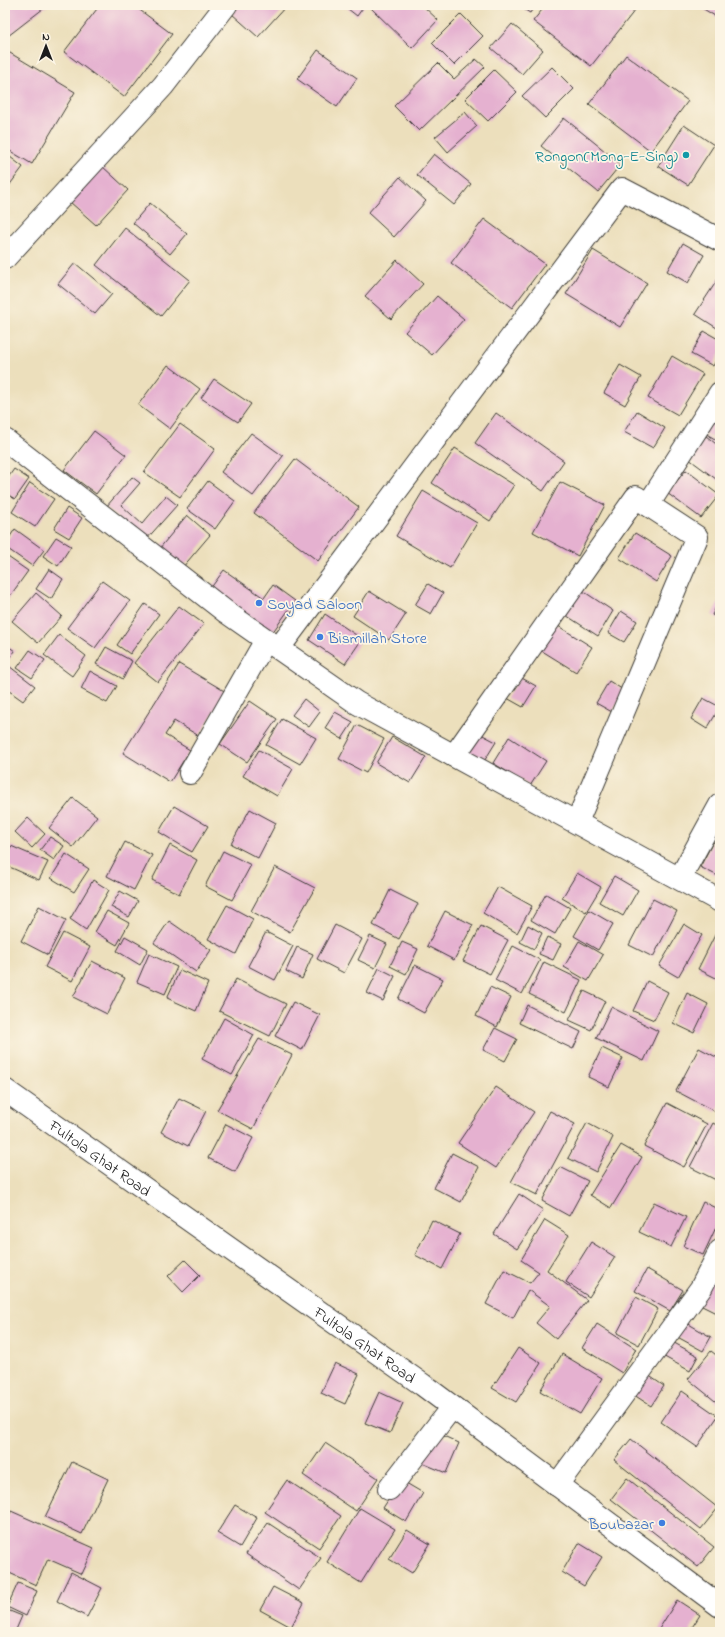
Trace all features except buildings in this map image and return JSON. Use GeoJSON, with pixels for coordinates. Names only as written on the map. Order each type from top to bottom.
{"type":"FeatureCollection","features":[{"type":"Feature","properties":{"kind":"street"},"geometry":{"type":"LineString","coordinates":[[5,258],[164,86],[226,5]]}},
{"type":"Feature","properties":{"kind":"street"},"geometry":{"type":"LineString","coordinates":[[190,773],[273,644],[622,189],[720,240]]}},
{"type":"Feature","properties":{"kind":"street"},"geometry":{"type":"LineString","coordinates":[[648,505],[720,393]]}},
{"type":"Feature","properties":{"kind":"street"},"geometry":{"type":"LineString","coordinates":[[5,440],[226,612],[357,703],[578,822],[720,901]]}},
{"type":"Feature","properties":{"kind":"street"},"geometry":{"type":"LineString","coordinates":[[454,756],[636,497],[697,537],[578,822]]}},
{"type":"Feature","properties":{"kind":"street"},"geometry":{"type":"LineString","coordinates":[[680,878],[720,805]]}},
{"type":"Feature","properties":{"kind":"street","name":"Fultola Ghat Road"},"geometry":{"type":"LineString","coordinates":[[5,1090],[452,1407],[720,1606]]}},
{"type":"Feature","properties":{"kind":"street"},"geometry":{"type":"LineString","coordinates":[[557,1485],[702,1288],[720,1251]]}},
{"type":"Feature","properties":{"kind":"street"},"geometry":{"type":"LineString","coordinates":[[389,1489],[452,1407]]}},
{"type":"Feature","properties":{"kind":"place","name":"Rongon(Mong-E-Sing)"},"geometry":{"type":"Point","coordinates":[686,155]}},
{"type":"Feature","properties":{"kind":"place","name":"Soyad Saloon"},"geometry":{"type":"Point","coordinates":[259,603]}},
{"type":"Feature","properties":{"kind":"place","name":"Bismillah Store"},"geometry":{"type":"Point","coordinates":[320,637]}},
{"type":"Feature","properties":{"kind":"place","name":"Boubazar"},"geometry":{"type":"Point","coordinates":[662,1523]}}]}
